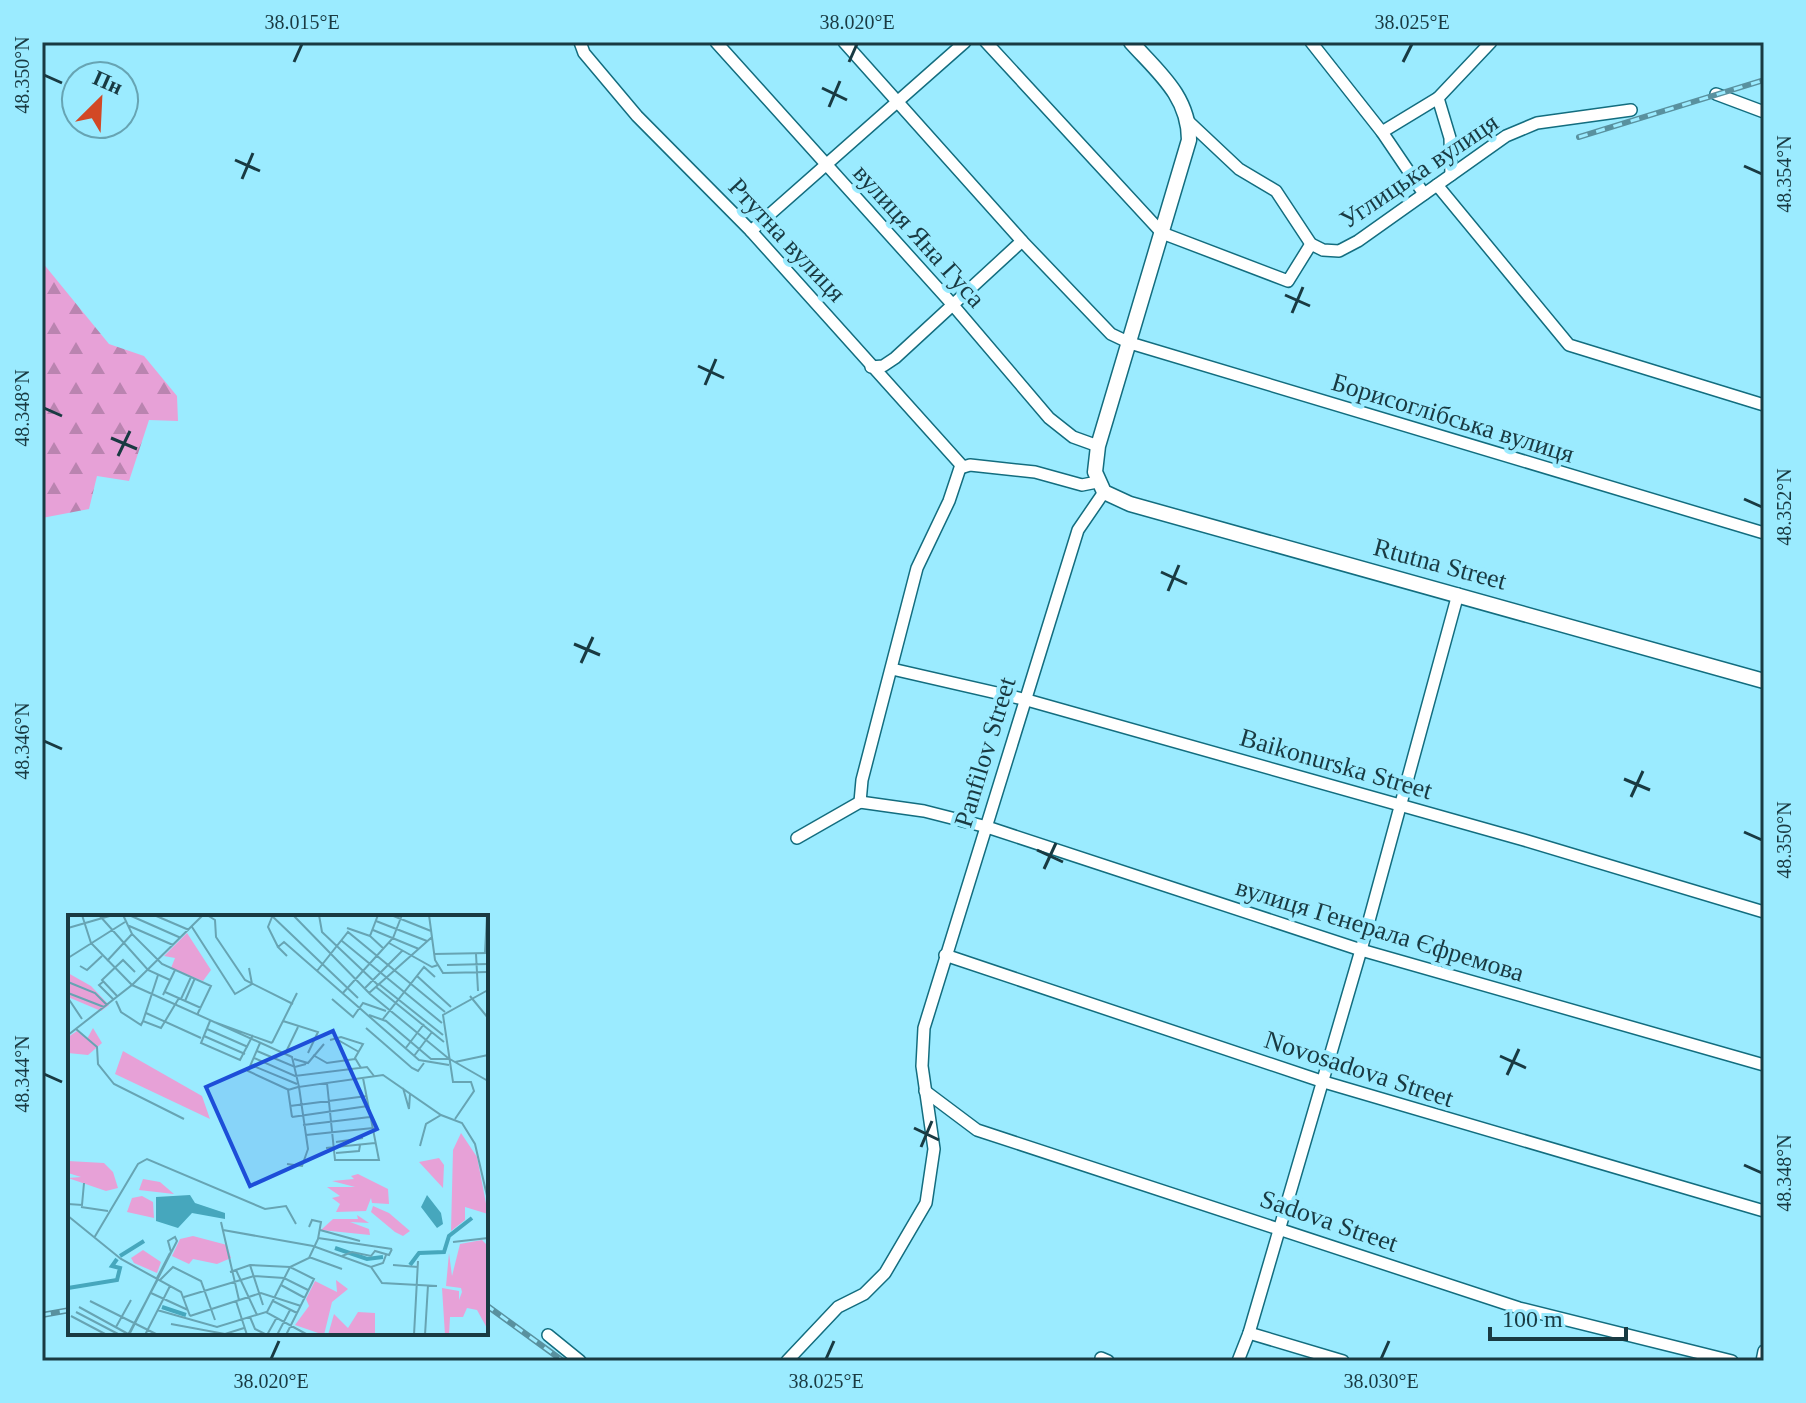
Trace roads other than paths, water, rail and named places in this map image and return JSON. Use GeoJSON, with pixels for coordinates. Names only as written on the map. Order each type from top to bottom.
{"type":"FeatureCollection","features":[{"type":"Feature","properties":{"kind":"main road"},"geometry":{"type":"LineString","coordinates":[[1101,487],[1098,446],[1186,155],[1189,122],[1179,96],[1131,42]]}},
{"type":"Feature","properties":{"kind":"main road","name":"Rtutna Street"},"geometry":{"type":"LineString","coordinates":[[1101,487],[1130,504],[1764,681]]}},
{"type":"Feature","properties":{"kind":"street","name":"Ртутна вулиця"},"geometry":{"type":"LineString","coordinates":[[580,42],[584,53],[637,116],[751,231],[962,468]]}},
{"type":"Feature","properties":{"kind":"street","name":"вулиця Яна Гуса"},"geometry":{"type":"LineString","coordinates":[[716,42],[952,304],[1049,418],[1073,437],[1098,446]]}},
{"type":"Feature","properties":{"kind":"street","name":"Борисоглібська вулиця"},"geometry":{"type":"LineString","coordinates":[[844,42],[1022,241],[1111,334],[1130,343],[1764,533]]}},
{"type":"Feature","properties":{"kind":"street"},"geometry":{"type":"LineString","coordinates":[[751,231],[965,42]]}},
{"type":"Feature","properties":{"kind":"street"},"geometry":{"type":"LineString","coordinates":[[986,42],[1162,233],[1288,281],[1311,244]]}},
{"type":"Feature","properties":{"kind":"street"},"geometry":{"type":"LineString","coordinates":[[1311,42],[1382,132],[1424,194]]}},
{"type":"Feature","properties":{"kind":"street"},"geometry":{"type":"LineString","coordinates":[[1382,132],[1438,98],[1491,42]]}},
{"type":"Feature","properties":{"kind":"street"},"geometry":{"type":"LineString","coordinates":[[1716,94],[1764,112]]}},
{"type":"Feature","properties":{"kind":"street"},"geometry":{"type":"LineString","coordinates":[[1438,98],[1450,138],[1451,175]]}},
{"type":"Feature","properties":{"kind":"street","name":"Углицька вулиця"},"geometry":{"type":"LineString","coordinates":[[1189,122],[1239,169],[1276,191],[1311,244],[1323,250],[1339,251],[1506,136],[1537,123],[1631,110]]}},
{"type":"Feature","properties":{"kind":"street"},"geometry":{"type":"LineString","coordinates":[[1437,185],[1569,345],[1764,405]]}},
{"type":"Feature","properties":{"kind":"street"},"geometry":{"type":"LineString","coordinates":[[871,367],[883,366],[895,358],[1022,241]]}},
{"type":"Feature","properties":{"kind":"street"},"geometry":{"type":"LineString","coordinates":[[797,838],[860,802],[862,780],[917,568],[962,468],[970,465],[1035,472],[1101,487]]}},
{"type":"Feature","properties":{"kind":"street","name":"Panfilov Street"},"geometry":{"type":"LineString","coordinates":[[787,1361],[838,1307],[864,1294],[885,1273],[926,1203],[934,1149],[922,1066],[924,1028],[1078,530],[1101,487]]}},
{"type":"Feature","properties":{"kind":"street"},"geometry":{"type":"LineString","coordinates":[[1238,1361],[1324,1082],[1458,594]]}},
{"type":"Feature","properties":{"kind":"street","name":"Baikonurska Street"},"geometry":{"type":"LineString","coordinates":[[892,669],[1027,700],[1402,805],[1764,912]]}},
{"type":"Feature","properties":{"kind":"street","name":"вулиця Генерала Єфремова"},"geometry":{"type":"LineString","coordinates":[[860,802],[924,811],[987,827],[1361,950],[1764,1065]]}},
{"type":"Feature","properties":{"kind":"street","name":"Novosadova Street"},"geometry":{"type":"LineString","coordinates":[[945,955],[1324,1082],[1764,1211]]}},
{"type":"Feature","properties":{"kind":"street","name":"Sadova Street"},"geometry":{"type":"LineString","coordinates":[[925,1091],[977,1130],[1519,1308],[1732,1361]]}},
{"type":"Feature","properties":{"kind":"street"},"geometry":{"type":"LineString","coordinates":[[1249,1333],[1343,1361]]}},
{"type":"Feature","properties":{"kind":"street"},"geometry":{"type":"LineString","coordinates":[[548,1335],[580,1361]]}},
{"type":"Feature","properties":{"kind":"street"},"geometry":{"type":"LineString","coordinates":[[1762,1361],[1764,1351]]}},
{"type":"Feature","properties":{"kind":"railway"},"geometry":{"type":"LineString","coordinates":[[1579,137],[1764,80]]}},
{"type":"Feature","properties":{"kind":"railway"},"geometry":{"type":"LineString","coordinates":[[488,1306],[563,1361]]}},
{"type":"Feature","properties":{"kind":"railway"},"geometry":{"type":"LineString","coordinates":[[42,1315],[68,1310]]}}]}
